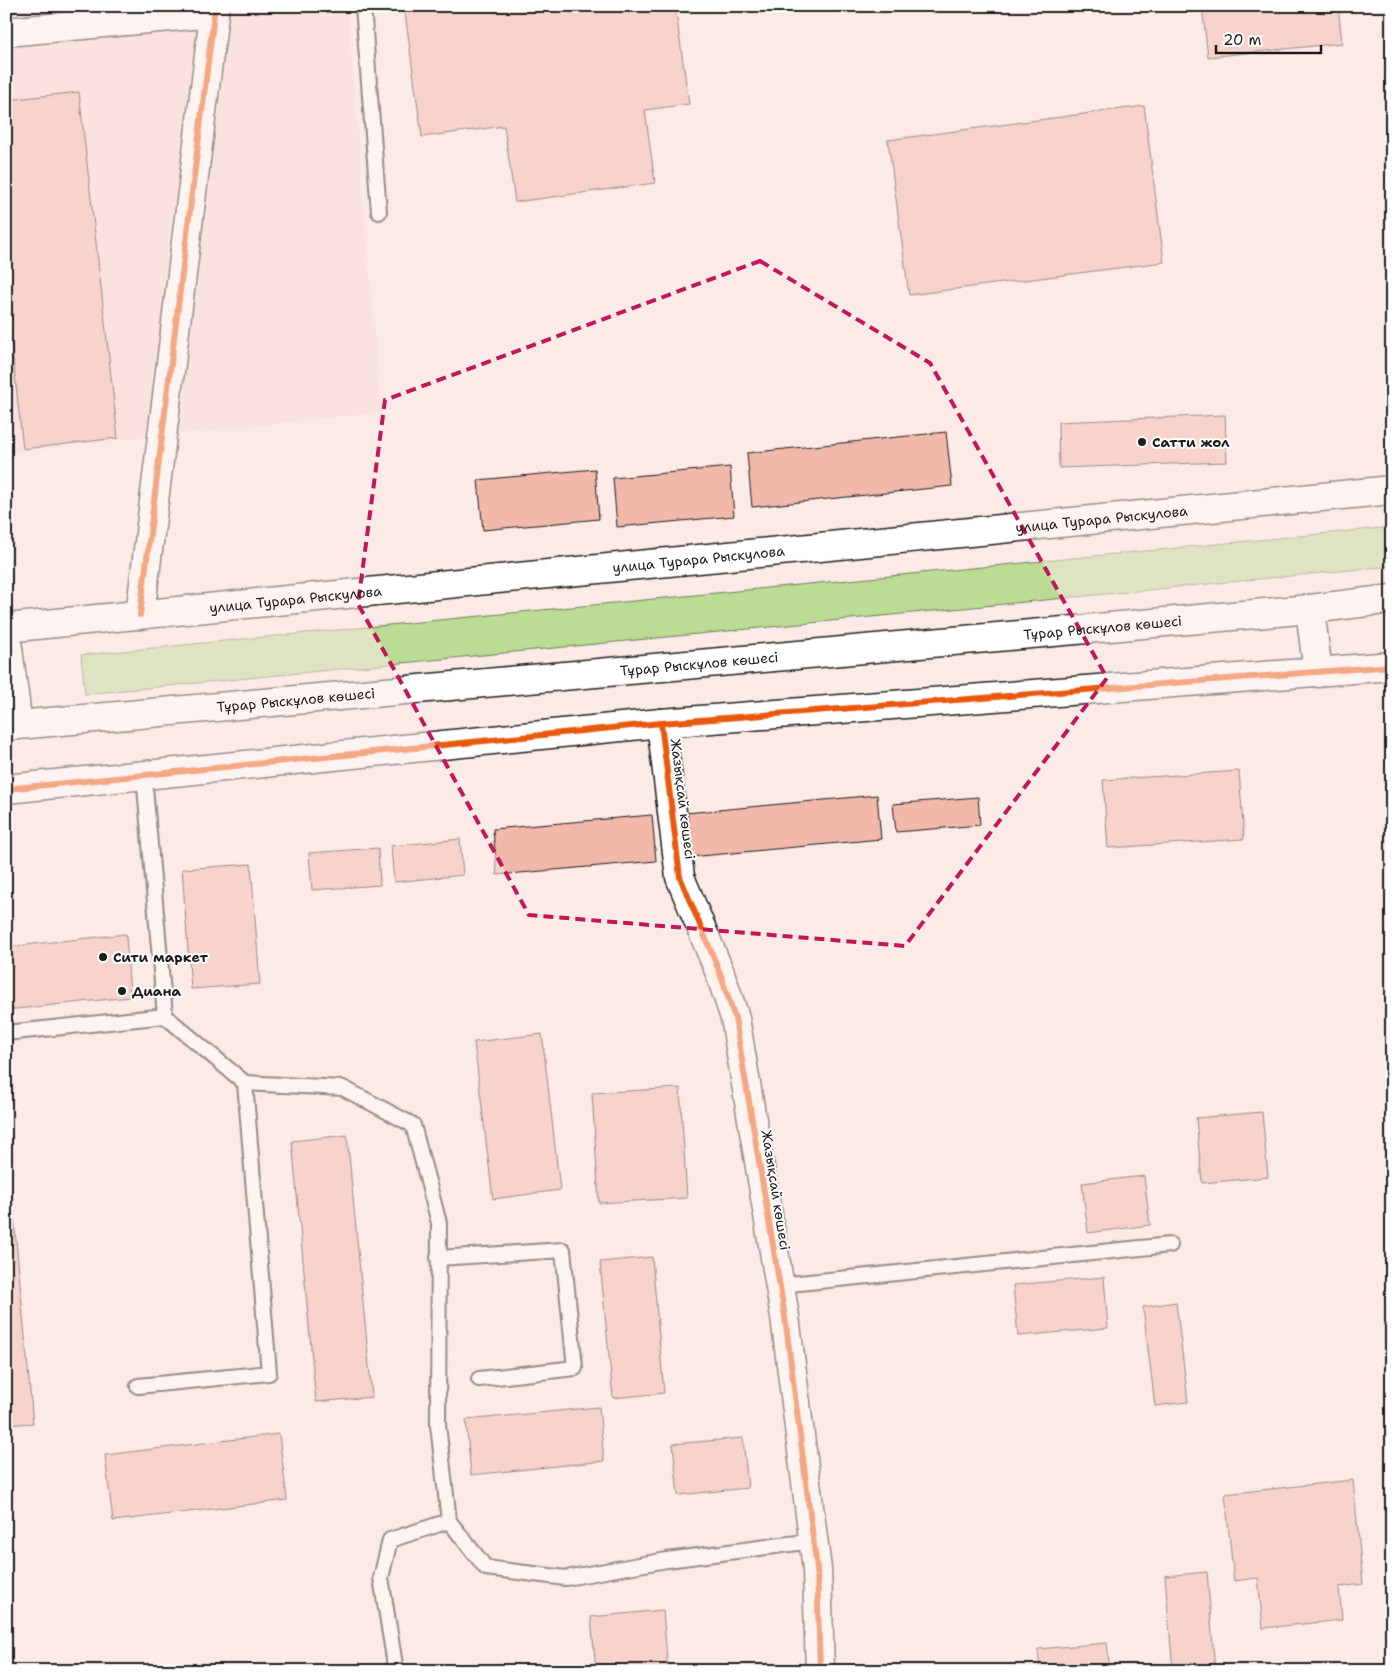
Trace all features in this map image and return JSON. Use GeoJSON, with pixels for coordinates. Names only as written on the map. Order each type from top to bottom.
{"type":"FeatureCollection","features":[{"type":"Feature","properties":{"kind":"street"},"geometry":{"type":"LineString","coordinates":[[6,32],[214,10],[140,615]]}},
{"type":"Feature","properties":{"kind":"street","name":"улица Турара Рыскулова"},"geometry":{"type":"LineString","coordinates":[[6,628],[1392,490]]}},
{"type":"Feature","properties":{"kind":"street","name":"Тұрар Рыскұлов көшесі"},"geometry":{"type":"LineString","coordinates":[[12,725],[1310,609],[1392,599]]}},
{"type":"Feature","properties":{"kind":"street"},"geometry":{"type":"LineString","coordinates":[[1310,609],[1318,673]]}},
{"type":"Feature","properties":{"kind":"street"},"geometry":{"type":"LineString","coordinates":[[6,633],[12,725]]}},
{"type":"Feature","properties":{"kind":"street"},"geometry":{"type":"LineString","coordinates":[[6,789],[661,723],[1392,666]]}},
{"type":"Feature","properties":{"kind":"street","name":"Жазықсай көшесі"},"geometry":{"type":"LineString","coordinates":[[661,723],[680,877],[720,973],[735,1018],[780,1285],[817,1570],[820,1671]]}},
{"type":"Feature","properties":{"kind":"lane"},"geometry":{"type":"LineString","coordinates":[[363,6],[379,212]]}},
{"type":"Feature","properties":{"kind":"lane"},"geometry":{"type":"LineString","coordinates":[[144,776],[165,1016],[245,1083],[343,1088],[413,1125],[439,1223],[438,1425],[449,1521],[486,1568],[566,1578],[667,1560],[813,1541]]}},
{"type":"Feature","properties":{"kind":"lane"},"geometry":{"type":"LineString","coordinates":[[6,1034],[165,1016]]}},
{"type":"Feature","properties":{"kind":"lane"},"geometry":{"type":"LineString","coordinates":[[138,1386],[269,1373],[245,1083]]}},
{"type":"Feature","properties":{"kind":"lane"},"geometry":{"type":"LineString","coordinates":[[780,1285],[1170,1245]]}},
{"type":"Feature","properties":{"kind":"lane"},"geometry":{"type":"LineString","coordinates":[[438,1258],[563,1250],[575,1368],[479,1379]]}},
{"type":"Feature","properties":{"kind":"lane"},"geometry":{"type":"LineString","coordinates":[[396,1671],[381,1578],[390,1540],[449,1521]]}},
{"type":"Feature","properties":{"kind":"highlighted area"},"geometry":{"type":"Polygon","coordinates":[[[760,261],[930,363],[1107,678],[905,946],[529,915],[358,604],[385,400],[760,261]]]}},
{"type":"Feature","properties":{"kind":"shaded area"},"geometry":{"type":"Polygon","coordinates":[[[6,6],[347,6],[381,412],[6,452],[6,6]]]}},
{"type":"Feature","properties":{"kind":"green space"},"geometry":{"type":"Polygon","coordinates":[[[1392,527],[1392,566],[85,694],[81,655],[1392,527]]]}},
{"type":"Feature","properties":{"kind":"building"},"geometry":{"type":"Polygon","coordinates":[[[404,6],[675,6],[689,104],[645,110],[655,183],[515,202],[504,126],[422,137],[404,6]]]}},
{"type":"Feature","properties":{"kind":"building"},"geometry":{"type":"Polygon","coordinates":[[[1202,6],[1338,6],[1342,43],[1208,57],[1202,6]]]}},
{"type":"Feature","properties":{"kind":"building"},"geometry":{"type":"Polygon","coordinates":[[[79,92],[118,438],[23,449],[8,312],[6,313],[6,100],[79,92]]]}},
{"type":"Feature","properties":{"kind":"building"},"geometry":{"type":"Polygon","coordinates":[[[1144,106],[1164,262],[909,295],[888,140],[1144,106]]]}},
{"type":"Feature","properties":{"kind":"building","name":"Сатти жол"},"geometry":{"type":"Polygon","coordinates":[[[1225,415],[1227,462],[1059,468],[1058,422],[1225,415]]]}},
{"type":"Feature","properties":{"kind":"building"},"geometry":{"type":"Polygon","coordinates":[[[946,432],[952,486],[752,507],[747,453],[946,432]]]}},
{"type":"Feature","properties":{"kind":"building"},"geometry":{"type":"Polygon","coordinates":[[[730,467],[734,516],[617,527],[613,478],[730,467]]]}},
{"type":"Feature","properties":{"kind":"building"},"geometry":{"type":"Polygon","coordinates":[[[595,469],[599,519],[483,530],[478,480],[595,469]]]}},
{"type":"Feature","properties":{"kind":"building"},"geometry":{"type":"Polygon","coordinates":[[[1239,771],[1244,839],[1108,848],[1103,780],[1239,771]]]}},
{"type":"Feature","properties":{"kind":"building"},"geometry":{"type":"Polygon","coordinates":[[[877,795],[881,839],[690,857],[686,813],[877,795]]]}},
{"type":"Feature","properties":{"kind":"building"},"geometry":{"type":"Polygon","coordinates":[[[978,797],[980,825],[896,832],[893,804],[978,797]]]}},
{"type":"Feature","properties":{"kind":"building"},"geometry":{"type":"Polygon","coordinates":[[[652,815],[656,861],[497,875],[493,829],[652,815]]]}},
{"type":"Feature","properties":{"kind":"building"},"geometry":{"type":"Polygon","coordinates":[[[460,839],[463,875],[394,882],[391,846],[460,839]]]}},
{"type":"Feature","properties":{"kind":"building"},"geometry":{"type":"Polygon","coordinates":[[[378,848],[380,885],[312,890],[309,853],[378,848]]]}},
{"type":"Feature","properties":{"kind":"building"},"geometry":{"type":"Polygon","coordinates":[[[251,864],[260,984],[191,989],[182,869],[251,864]]]}},
{"type":"Feature","properties":{"kind":"building"},"geometry":{"type":"Polygon","coordinates":[[[126,934],[130,997],[6,1010],[6,947],[126,934]]]}},
{"type":"Feature","properties":{"kind":"building"},"geometry":{"type":"Polygon","coordinates":[[[542,1034],[560,1190],[493,1199],[474,1042],[542,1034]]]}},
{"type":"Feature","properties":{"kind":"building"},"geometry":{"type":"Polygon","coordinates":[[[680,1088],[687,1198],[599,1203],[592,1093],[680,1088]]]}},
{"type":"Feature","properties":{"kind":"building"},"geometry":{"type":"Polygon","coordinates":[[[1262,1112],[1268,1177],[1202,1183],[1196,1118],[1262,1112]]]}},
{"type":"Feature","properties":{"kind":"building"},"geometry":{"type":"Polygon","coordinates":[[[347,1135],[372,1397],[316,1402],[292,1141],[347,1135]]]}},
{"type":"Feature","properties":{"kind":"building"},"geometry":{"type":"Polygon","coordinates":[[[6,1165],[9,1165],[33,1423],[6,1425],[6,1165]]]}},
{"type":"Feature","properties":{"kind":"building"},"geometry":{"type":"Polygon","coordinates":[[[1144,1176],[1150,1225],[1088,1233],[1082,1183],[1144,1176]]]}},
{"type":"Feature","properties":{"kind":"building"},"geometry":{"type":"Polygon","coordinates":[[[652,1257],[664,1393],[613,1398],[600,1262],[652,1257]]]}},
{"type":"Feature","properties":{"kind":"building"},"geometry":{"type":"Polygon","coordinates":[[[1104,1277],[1108,1328],[1018,1336],[1013,1285],[1104,1277]]]}},
{"type":"Feature","properties":{"kind":"building"},"geometry":{"type":"Polygon","coordinates":[[[1176,1302],[1188,1402],[1155,1406],[1143,1307],[1176,1302]]]}},
{"type":"Feature","properties":{"kind":"building"},"geometry":{"type":"Polygon","coordinates":[[[599,1407],[604,1461],[471,1475],[466,1420],[599,1407]]]}},
{"type":"Feature","properties":{"kind":"building"},"geometry":{"type":"Polygon","coordinates":[[[279,1434],[287,1500],[113,1521],[105,1455],[279,1434]]]}},
{"type":"Feature","properties":{"kind":"building"},"geometry":{"type":"Polygon","coordinates":[[[743,1438],[748,1488],[678,1495],[673,1444],[743,1438]]]}},
{"type":"Feature","properties":{"kind":"building"},"geometry":{"type":"Polygon","coordinates":[[[1353,1480],[1363,1584],[1339,1587],[1342,1620],[1263,1628],[1258,1578],[1234,1581],[1225,1494],[1353,1480]]]}},
{"type":"Feature","properties":{"kind":"building"},"geometry":{"type":"Polygon","coordinates":[[[1207,1572],[1215,1671],[1173,1671],[1165,1576],[1207,1572]]]}},
{"type":"Feature","properties":{"kind":"building"},"geometry":{"type":"Polygon","coordinates":[[[663,1610],[668,1671],[596,1671],[591,1617],[663,1610]]]}},
{"type":"Feature","properties":{"kind":"building"},"geometry":{"type":"Polygon","coordinates":[[[1107,1643],[1110,1671],[1040,1671],[1038,1649],[1107,1643]]]}},
{"type":"Feature","properties":{"kind":"cycle path"},"geometry":{"type":"LineString","coordinates":[[140,615],[215,6]]}},
{"type":"Feature","properties":{"kind":"cycle path"},"geometry":{"type":"LineString","coordinates":[[6,789],[661,723],[1392,666]]}},
{"type":"Feature","properties":{"kind":"cycle path"},"geometry":{"type":"LineString","coordinates":[[661,723],[680,877],[720,973],[735,1018],[785,1317],[817,1569],[820,1671]]}},
{"type":"Feature","properties":{"kind":"place","name":"Сатти жол"},"geometry":{"type":"Point","coordinates":[1142,442]}},
{"type":"Feature","properties":{"kind":"place","name":"Сити маркет"},"geometry":{"type":"Point","coordinates":[103,957]}},
{"type":"Feature","properties":{"kind":"place","name":"Диана"},"geometry":{"type":"Point","coordinates":[122,991]}}]}
